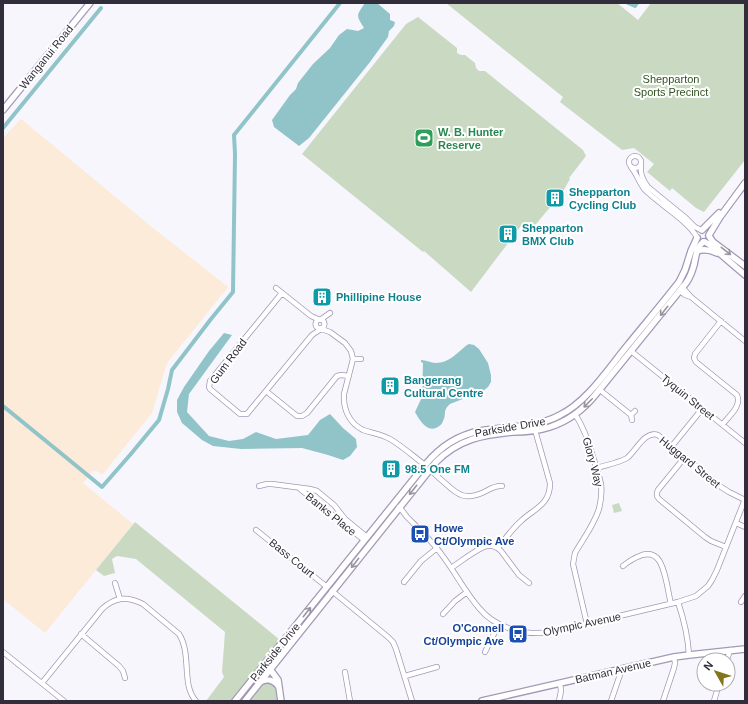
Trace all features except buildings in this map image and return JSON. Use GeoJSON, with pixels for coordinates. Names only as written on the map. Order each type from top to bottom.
{"type":"FeatureCollection","features":[{"type":"Feature","properties":{"kind":"street","name":"Wanganui Road"},"geometry":{"type":"LineString","coordinates":[[3,110],[90,3]]}},
{"type":"Feature","properties":{"kind":"street"},"geometry":{"type":"LineString","coordinates":[[719,254],[709,244],[699,241],[694,232],[684,222],[645,190],[639,183],[635,172],[630,165],[629,160],[633,156],[640,157],[642,161],[641,173],[648,186],[695,227],[706,231],[713,242],[744,270]]}},
{"type":"Feature","properties":{"kind":"street"},"geometry":{"type":"LineString","coordinates":[[631,167],[637,168],[641,164]]}},
{"type":"Feature","properties":{"kind":"street"},"geometry":{"type":"LineString","coordinates":[[697,237],[698,232],[719,215],[745,183]]}},
{"type":"Feature","properties":{"kind":"street"},"geometry":{"type":"LineString","coordinates":[[704,242],[708,239],[719,215]]}},
{"type":"Feature","properties":{"kind":"street","name":"Parkside Drive"},"geometry":{"type":"LineString","coordinates":[[235,701],[392,505],[427,467],[451,449],[467,440],[482,436],[550,427],[559,424],[576,414],[587,404],[616,370],[628,349],[676,285],[685,270],[697,237]]}},
{"type":"Feature","properties":{"kind":"street","name":"Parkside Drive"},"geometry":{"type":"LineString","coordinates":[[245,701],[398,509],[440,450],[456,439],[479,431],[543,422],[571,409],[586,396],[681,289],[692,272],[697,251],[704,242]]}},
{"type":"Feature","properties":{"kind":"street"},"geometry":{"type":"LineString","coordinates":[[697,251],[711,250],[744,270]]}},
{"type":"Feature","properties":{"kind":"street"},"geometry":{"type":"LineString","coordinates":[[676,285],[745,341]]}},
{"type":"Feature","properties":{"kind":"street"},"geometry":{"type":"LineString","coordinates":[[276,288],[311,316],[323,321],[330,332]]}},
{"type":"Feature","properties":{"kind":"street","name":"Gum Road"},"geometry":{"type":"LineString","coordinates":[[282,293],[210,382],[210,390],[240,414],[247,414],[312,335],[321,329]]}},
{"type":"Feature","properties":{"kind":"street"},"geometry":{"type":"LineString","coordinates":[[316,325],[317,321],[330,313],[324,327],[321,329]]}},
{"type":"Feature","properties":{"kind":"street"},"geometry":{"type":"LineString","coordinates":[[311,316],[317,328],[330,332],[349,347],[351,351],[353,359],[348,376],[344,406],[346,413],[354,423],[363,430],[381,435],[396,442],[427,467],[454,492],[460,495],[468,497],[474,496],[495,486],[502,486]]}},
{"type":"Feature","properties":{"kind":"street"},"geometry":{"type":"LineString","coordinates":[[721,321],[695,354],[694,358],[696,362],[737,395],[737,405],[723,424]]}},
{"type":"Feature","properties":{"kind":"street","name":"Gum Road"},"geometry":{"type":"LineString","coordinates":[[312,335],[316,325]]}},
{"type":"Feature","properties":{"kind":"street","name":"Tyquin Street"},"geometry":{"type":"LineString","coordinates":[[628,349],[745,443]]}},
{"type":"Feature","properties":{"kind":"street"},"geometry":{"type":"LineString","coordinates":[[353,359],[360,359]]}},
{"type":"Feature","properties":{"kind":"street"},"geometry":{"type":"LineString","coordinates":[[612,365],[616,370]]}},
{"type":"Feature","properties":{"kind":"street"},"geometry":{"type":"LineString","coordinates":[[266,391],[297,416],[302,416],[307,413],[337,376],[348,376]]}},
{"type":"Feature","properties":{"kind":"street"},"geometry":{"type":"LineString","coordinates":[[600,390],[633,415]]}},
{"type":"Feature","properties":{"kind":"street"},"geometry":{"type":"LineString","coordinates":[[571,409],[576,414]]}},
{"type":"Feature","properties":{"kind":"street"},"geometry":{"type":"LineString","coordinates":[[672,446],[702,409]]}},
{"type":"Feature","properties":{"kind":"street","name":"Glory Way"},"geometry":{"type":"LineString","coordinates":[[576,414],[586,432],[601,485],[599,508],[592,524],[575,553],[573,564],[587,624]]}},
{"type":"Feature","properties":{"kind":"street"},"geometry":{"type":"LineString","coordinates":[[498,548],[527,515],[540,506],[548,496],[550,490],[550,483],[533,424]]}},
{"type":"Feature","properties":{"kind":"street","name":"Huggard Street"},"geometry":{"type":"LineString","coordinates":[[597,468],[626,458],[644,439],[651,434],[655,434],[672,446],[721,487],[745,500]]}},
{"type":"Feature","properties":{"kind":"street"},"geometry":{"type":"LineString","coordinates":[[685,457],[658,490],[658,499],[705,537],[726,547]]}},
{"type":"Feature","properties":{"kind":"street","name":"Banks Place"},"geometry":{"type":"LineString","coordinates":[[259,486],[270,484],[317,491],[333,504],[346,523]]}},
{"type":"Feature","properties":{"kind":"street","name":"Banks Place"},"geometry":{"type":"LineString","coordinates":[[298,488],[366,538]]}},
{"type":"Feature","properties":{"kind":"street","name":"Olympic Avenue"},"geometry":{"type":"LineString","coordinates":[[398,509],[424,533],[437,548],[480,610],[500,624],[515,630],[529,633],[541,633],[587,624],[680,602],[696,596],[708,586],[717,570],[745,500]]}},
{"type":"Feature","properties":{"kind":"street"},"geometry":{"type":"LineString","coordinates":[[392,505],[398,509]]}},
{"type":"Feature","properties":{"kind":"street"},"geometry":{"type":"LineString","coordinates":[[336,517],[340,513]]}},
{"type":"Feature","properties":{"kind":"street"},"geometry":{"type":"LineString","coordinates":[[736,523],[745,527]]}},
{"type":"Feature","properties":{"kind":"street","name":"Bass Court"},"geometry":{"type":"LineString","coordinates":[[256,530],[327,587]]}},
{"type":"Feature","properties":{"kind":"street"},"geometry":{"type":"LineString","coordinates":[[366,538],[371,543]]}},
{"type":"Feature","properties":{"kind":"street"},"geometry":{"type":"LineString","coordinates":[[451,568],[483,547],[492,546],[498,548],[519,575],[529,583]]}},
{"type":"Feature","properties":{"kind":"street"},"geometry":{"type":"LineString","coordinates":[[404,582],[421,561],[437,548]]}},
{"type":"Feature","properties":{"kind":"street"},"geometry":{"type":"LineString","coordinates":[[623,566],[631,560],[644,555],[648,554],[656,557],[663,567],[671,604]]}},
{"type":"Feature","properties":{"kind":"street"},"geometry":{"type":"LineString","coordinates":[[115,583],[120,598]]}},
{"type":"Feature","properties":{"kind":"street"},"geometry":{"type":"LineString","coordinates":[[327,587],[393,642],[412,701]]}},
{"type":"Feature","properties":{"kind":"street"},"geometry":{"type":"LineString","coordinates":[[443,614],[467,592]]}},
{"type":"Feature","properties":{"kind":"street"},"geometry":{"type":"LineString","coordinates":[[741,602],[745,597]]}},
{"type":"Feature","properties":{"kind":"street"},"geometry":{"type":"LineString","coordinates":[[42,683],[107,604],[120,598],[128,598],[136,600],[142,604],[179,634],[183,640],[186,648],[189,686],[196,701]]}},
{"type":"Feature","properties":{"kind":"street"},"geometry":{"type":"LineString","coordinates":[[680,602],[687,632],[689,654]]}},
{"type":"Feature","properties":{"kind":"street"},"geometry":{"type":"LineString","coordinates":[[485,652],[500,624]]}},
{"type":"Feature","properties":{"kind":"street"},"geometry":{"type":"LineString","coordinates":[[81,634],[119,666],[123,670],[125,678]]}},
{"type":"Feature","properties":{"kind":"street","name":"Batman Avenue"},"geometry":{"type":"LineString","coordinates":[[482,701],[674,657],[745,648]]}},
{"type":"Feature","properties":{"kind":"street"},"geometry":{"type":"LineString","coordinates":[[3,652],[64,701]]}},
{"type":"Feature","properties":{"kind":"street"},"geometry":{"type":"LineString","coordinates":[[663,701],[674,668],[674,657]]}},
{"type":"Feature","properties":{"kind":"street"},"geometry":{"type":"LineString","coordinates":[[270,658],[268,662],[270,668]]}},
{"type":"Feature","properties":{"kind":"street"},"geometry":{"type":"LineString","coordinates":[[404,676],[437,666]]}},
{"type":"Feature","properties":{"kind":"street"},"geometry":{"type":"LineString","coordinates":[[242,693],[254,682],[264,669],[270,668],[276,671],[280,678],[281,701]]}},
{"type":"Feature","properties":{"kind":"street"},"geometry":{"type":"LineString","coordinates":[[611,701],[622,669]]}},
{"type":"Feature","properties":{"kind":"street"},"geometry":{"type":"LineString","coordinates":[[345,672],[350,701]]}},
{"type":"Feature","properties":{"kind":"street"},"geometry":{"type":"LineString","coordinates":[[260,683],[264,680],[271,680],[277,684],[280,691]]}},
{"type":"Feature","properties":{"kind":"street"},"geometry":{"type":"LineString","coordinates":[[559,701],[562,691],[560,683]]}},
{"type":"Feature","properties":{"kind":"shaded area"},"geometry":{"type":"Polygon","coordinates":[[[21,119],[153,228],[228,287],[167,363],[152,413],[102,475],[97,471],[93,471],[83,483],[133,524],[45,633],[3,599],[3,138],[21,119]]]}},
{"type":"Feature","properties":{"kind":"green space","name":"Shepparton Sports Precinct"},"geometry":{"type":"Polygon","coordinates":[[[446,3],[617,3],[638,20],[651,3],[745,3],[745,160],[704,212],[696,208],[672,188],[670,191],[647,172],[654,164],[634,148],[622,150],[560,102],[563,97],[446,3]]]}},
{"type":"Feature","properties":{"kind":"green space","name":"W. B. Hunter Reserve"},"geometry":{"type":"Polygon","coordinates":[[[418,17],[457,48],[457,53],[465,55],[475,63],[476,68],[479,71],[485,71],[583,150],[586,156],[569,178],[570,179],[562,193],[531,230],[521,226],[471,292],[424,251],[423,252],[302,154],[406,24],[418,17]]]}},
{"type":"Feature","properties":{"kind":"green space"},"geometry":{"type":"Polygon","coordinates":[[[619,503],[622,511],[614,513],[612,505],[619,503]]]}},
{"type":"Feature","properties":{"kind":"green space"},"geometry":{"type":"Polygon","coordinates":[[[135,522],[280,640],[251,677],[262,684],[264,682],[271,682],[277,688],[277,701],[206,701],[224,677],[222,672],[225,632],[136,559],[117,556],[112,559],[115,573],[104,576],[96,570],[135,522]]]}},
{"type":"Feature","properties":{"kind":"water"},"geometry":{"type":"Polygon","coordinates":[[[365,3],[377,3],[390,14],[390,20],[395,22],[394,26],[389,31],[388,37],[370,62],[309,138],[299,146],[274,127],[272,120],[296,89],[298,83],[313,64],[330,48],[339,35],[347,29],[358,31],[364,28],[358,16],[365,3]]]}},
{"type":"Feature","properties":{"kind":"water"},"geometry":{"type":"Polygon","coordinates":[[[224,333],[232,335],[189,394],[187,412],[209,436],[229,441],[243,439],[256,432],[276,439],[308,435],[320,420],[330,414],[356,439],[357,447],[350,456],[343,460],[302,448],[241,449],[213,446],[202,440],[182,423],[177,412],[177,400],[184,387],[209,351],[224,333]]]}},
{"type":"Feature","properties":{"kind":"water"},"geometry":{"type":"Polygon","coordinates":[[[469,344],[474,345],[479,349],[488,363],[491,382],[483,391],[450,404],[445,411],[443,422],[436,428],[432,429],[426,427],[415,412],[422,397],[423,363],[421,360],[441,363],[453,357],[469,344]]]}},
{"type":"Feature","properties":{"kind":"waterway"},"geometry":{"type":"LineString","coordinates":[[3,406],[102,487],[130,455],[159,420],[172,370],[233,292],[234,135],[340,3]]}},
{"type":"Feature","properties":{"kind":"waterway"},"geometry":{"type":"LineString","coordinates":[[628,3],[635,6],[637,3]]}},
{"type":"Feature","properties":{"kind":"waterway"},"geometry":{"type":"LineString","coordinates":[[3,128],[101,8]]}},
{"type":"Feature","properties":{"kind":"place","name":"W. B. Hunter Reserve"},"geometry":{"type":"Point","coordinates":[424,138]}},
{"type":"Feature","properties":{"kind":"place","name":"Shepparton Cycling Club"},"geometry":{"type":"Point","coordinates":[555,198]}},
{"type":"Feature","properties":{"kind":"place","name":"Shepparton BMX Club"},"geometry":{"type":"Point","coordinates":[508,234]}},
{"type":"Feature","properties":{"kind":"place","name":"Phillipine House"},"geometry":{"type":"Point","coordinates":[322,297]}},
{"type":"Feature","properties":{"kind":"place","name":"Bangerang Cultural Centre"},"geometry":{"type":"Point","coordinates":[390,386]}},
{"type":"Feature","properties":{"kind":"place","name":"98.5 One FM"},"geometry":{"type":"Point","coordinates":[391,469]}},
{"type":"Feature","properties":{"kind":"place","name":"Howe Ct/Olympic Ave"},"geometry":{"type":"Point","coordinates":[420,534]}},
{"type":"Feature","properties":{"kind":"place","name":"O'Connell Ct/Olympic Ave"},"geometry":{"type":"Point","coordinates":[518,634]}}]}
